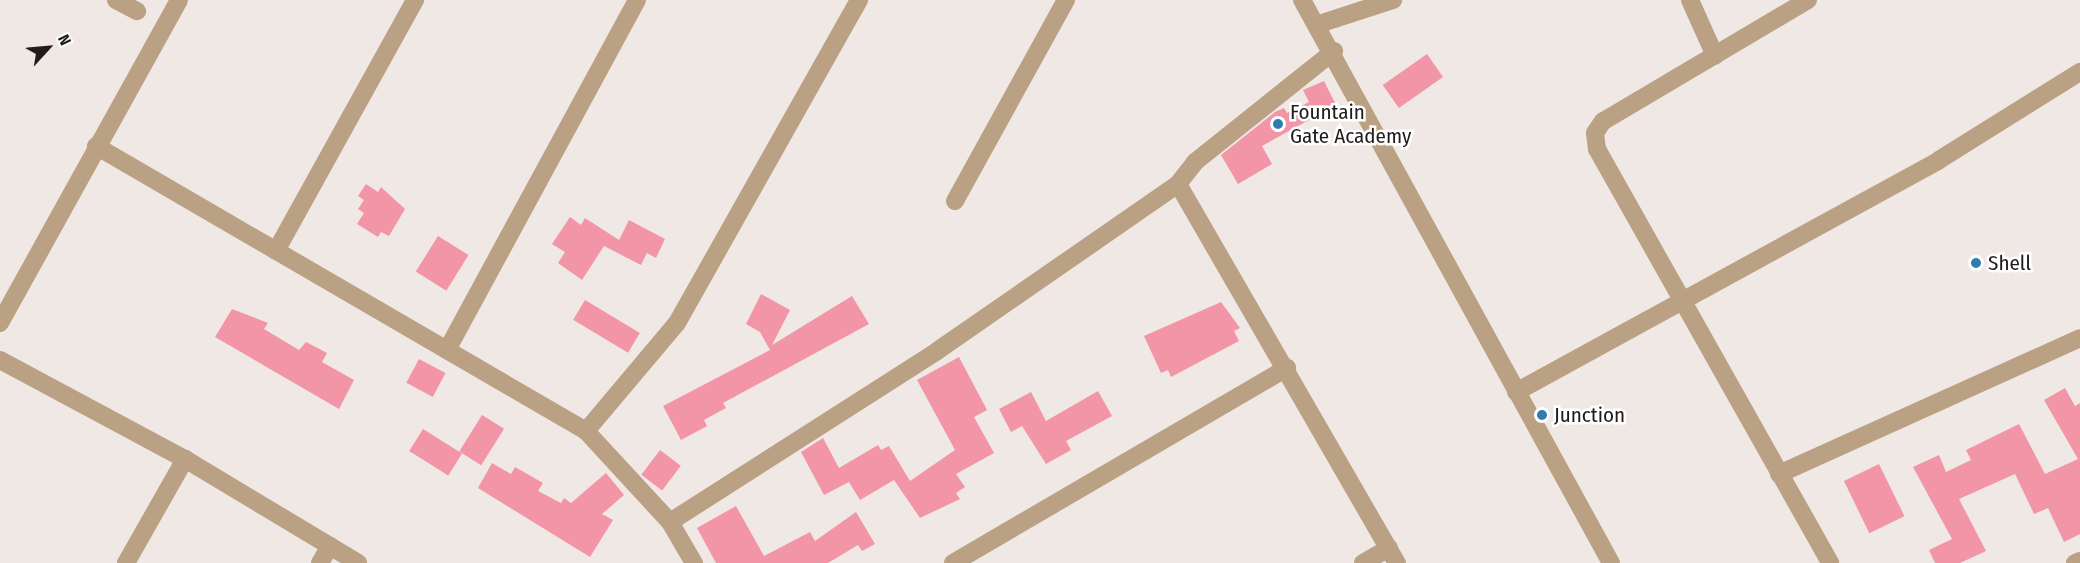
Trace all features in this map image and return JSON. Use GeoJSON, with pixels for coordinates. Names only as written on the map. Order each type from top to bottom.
{"type":"FeatureCollection","features":[{"type":"Feature","properties":{"kind":"street"},"geometry":{"type":"LineString","coordinates":[[116,0],[137,11]]}},
{"type":"Feature","properties":{"kind":"street"},"geometry":{"type":"LineString","coordinates":[[0,323],[179,0]]}},
{"type":"Feature","properties":{"kind":"street"},"geometry":{"type":"LineString","coordinates":[[276,251],[415,0]]}},
{"type":"Feature","properties":{"kind":"street"},"geometry":{"type":"LineString","coordinates":[[447,350],[637,0]]}},
{"type":"Feature","properties":{"kind":"street"},"geometry":{"type":"LineString","coordinates":[[586,430],[677,324],[860,0]]}},
{"type":"Feature","properties":{"kind":"street"},"geometry":{"type":"LineString","coordinates":[[955,201],[1066,0]]}},
{"type":"Feature","properties":{"kind":"street"},"geometry":{"type":"LineString","coordinates":[[1302,0],[1334,51],[1516,392],[1611,563]]}},
{"type":"Feature","properties":{"kind":"street"},"geometry":{"type":"LineString","coordinates":[[1319,24],[1393,0]]}},
{"type":"Feature","properties":{"kind":"street"},"geometry":{"type":"LineString","coordinates":[[1690,0],[1715,56]]}},
{"type":"Feature","properties":{"kind":"street"},"geometry":{"type":"LineString","coordinates":[[1808,0],[1603,121],[1595,133],[1597,149],[1830,563]]}},
{"type":"Feature","properties":{"kind":"street"},"geometry":{"type":"LineString","coordinates":[[670,522],[937,351],[1178,184],[1195,162],[1334,51]]}},
{"type":"Feature","properties":{"kind":"street"},"geometry":{"type":"LineString","coordinates":[[1516,392],[1680,299],[1939,160],[2080,72]]}},
{"type":"Feature","properties":{"kind":"street"},"geometry":{"type":"LineString","coordinates":[[96,147],[586,430],[670,522],[694,563]]}},
{"type":"Feature","properties":{"kind":"street"},"geometry":{"type":"LineString","coordinates":[[1178,184],[1287,368],[1393,556],[1363,563]]}},
{"type":"Feature","properties":{"kind":"street"},"geometry":{"type":"LineString","coordinates":[[1779,474],[2080,338]]}},
{"type":"Feature","properties":{"kind":"street"},"geometry":{"type":"LineString","coordinates":[[0,360],[185,459],[358,563]]}},
{"type":"Feature","properties":{"kind":"street"},"geometry":{"type":"LineString","coordinates":[[952,563],[1287,368]]}},
{"type":"Feature","properties":{"kind":"street"},"geometry":{"type":"LineString","coordinates":[[126,563],[185,459]]}},
{"type":"Feature","properties":{"kind":"street"},"geometry":{"type":"LineString","coordinates":[[320,563],[330,546]]}},
{"type":"Feature","properties":{"kind":"street"},"geometry":{"type":"LineString","coordinates":[[2075,563],[2080,561]]}},
{"type":"Feature","properties":{"kind":"building"},"geometry":{"type":"Polygon","coordinates":[[[1427,54],[1443,77],[1399,108],[1383,85],[1427,54]]]}},
{"type":"Feature","properties":{"kind":"building"},"geometry":{"type":"Polygon","coordinates":[[[1324,81],[1336,105],[1262,146],[1272,164],[1238,184],[1221,155],[1275,112],[1284,108],[1287,113],[1309,102],[1303,90],[1324,81]]]}},
{"type":"Feature","properties":{"kind":"building"},"geometry":{"type":"Polygon","coordinates":[[[366,184],[378,192],[381,187],[405,209],[389,236],[381,232],[378,237],[357,224],[364,213],[358,209],[364,200],[358,196],[366,184]]]}},
{"type":"Feature","properties":{"kind":"building"},"geometry":{"type":"Polygon","coordinates":[[[570,217],[581,225],[585,218],[619,240],[629,220],[665,239],[656,258],[647,253],[641,265],[604,246],[582,280],[558,263],[565,252],[552,244],[570,217]]]}},
{"type":"Feature","properties":{"kind":"building"},"geometry":{"type":"Polygon","coordinates":[[[438,236],[469,255],[446,291],[416,272],[438,236]]]}},
{"type":"Feature","properties":{"kind":"building"},"geometry":{"type":"Polygon","coordinates":[[[761,294],[790,310],[772,345],[852,296],[869,324],[723,403],[726,408],[704,420],[707,426],[681,440],[663,406],[770,350],[760,332],[746,324],[761,294]]]}},
{"type":"Feature","properties":{"kind":"building"},"geometry":{"type":"Polygon","coordinates":[[[585,300],[640,333],[628,353],[573,320],[585,300]]]}},
{"type":"Feature","properties":{"kind":"building"},"geometry":{"type":"Polygon","coordinates":[[[1221,302],[1240,328],[1234,331],[1239,341],[1171,377],[1168,370],[1161,373],[1144,336],[1221,302]]]}},
{"type":"Feature","properties":{"kind":"building"},"geometry":{"type":"Polygon","coordinates":[[[232,309],[268,323],[264,329],[299,350],[306,342],[327,353],[322,362],[354,380],[339,409],[215,337],[232,309]]]}},
{"type":"Feature","properties":{"kind":"building"},"geometry":{"type":"Polygon","coordinates":[[[959,357],[987,410],[974,417],[994,453],[956,474],[965,487],[956,493],[960,499],[920,518],[894,480],[860,500],[849,482],[824,495],[801,452],[823,438],[839,468],[878,445],[881,450],[889,446],[910,481],[955,450],[917,380],[959,357]]]}},
{"type":"Feature","properties":{"kind":"building"},"geometry":{"type":"Polygon","coordinates":[[[419,359],[445,373],[433,397],[406,383],[419,359]]]}},
{"type":"Feature","properties":{"kind":"building"},"geometry":{"type":"Polygon","coordinates":[[[2065,388],[2075,406],[2080,403],[2080,534],[2064,542],[2048,508],[2034,514],[2015,474],[1959,499],[1986,551],[1960,563],[1935,563],[1929,550],[1952,539],[1913,467],[1939,455],[1946,472],[1971,460],[1966,450],[2019,424],[2045,474],[2078,459],[2044,400],[2065,388]]]}},
{"type":"Feature","properties":{"kind":"building"},"geometry":{"type":"Polygon","coordinates":[[[1098,391],[1112,416],[1066,441],[1071,450],[1046,464],[1022,426],[1011,432],[999,409],[1031,392],[1046,421],[1098,391]]]}},
{"type":"Feature","properties":{"kind":"building"},"geometry":{"type":"Polygon","coordinates":[[[482,415],[504,429],[481,465],[459,451],[482,415]]]}},
{"type":"Feature","properties":{"kind":"building"},"geometry":{"type":"Polygon","coordinates":[[[423,429],[462,453],[448,475],[409,451],[423,429]]]}},
{"type":"Feature","properties":{"kind":"building"},"geometry":{"type":"Polygon","coordinates":[[[660,450],[681,466],[662,490],[641,475],[660,450]]]}},
{"type":"Feature","properties":{"kind":"building"},"geometry":{"type":"Polygon","coordinates":[[[492,463],[511,474],[515,467],[543,483],[538,491],[561,503],[564,498],[571,503],[606,473],[624,495],[602,514],[613,520],[590,557],[478,488],[492,463]]]}},
{"type":"Feature","properties":{"kind":"building"},"geometry":{"type":"Polygon","coordinates":[[[1879,464],[1904,516],[1869,533],[1844,481],[1879,464]]]}},
{"type":"Feature","properties":{"kind":"building"},"geometry":{"type":"Polygon","coordinates":[[[736,506],[764,556],[810,532],[815,541],[856,512],[875,544],[862,551],[858,545],[828,563],[716,563],[697,528],[736,506]]]}},
{"type":"Feature","properties":{"kind":"place","name":"Fountain Gate Academy"},"geometry":{"type":"Point","coordinates":[1278,124]}},
{"type":"Feature","properties":{"kind":"place","name":"Shell"},"geometry":{"type":"Point","coordinates":[1976,263]}},
{"type":"Feature","properties":{"kind":"place","name":"Junction"},"geometry":{"type":"Point","coordinates":[1542,415]}}]}
